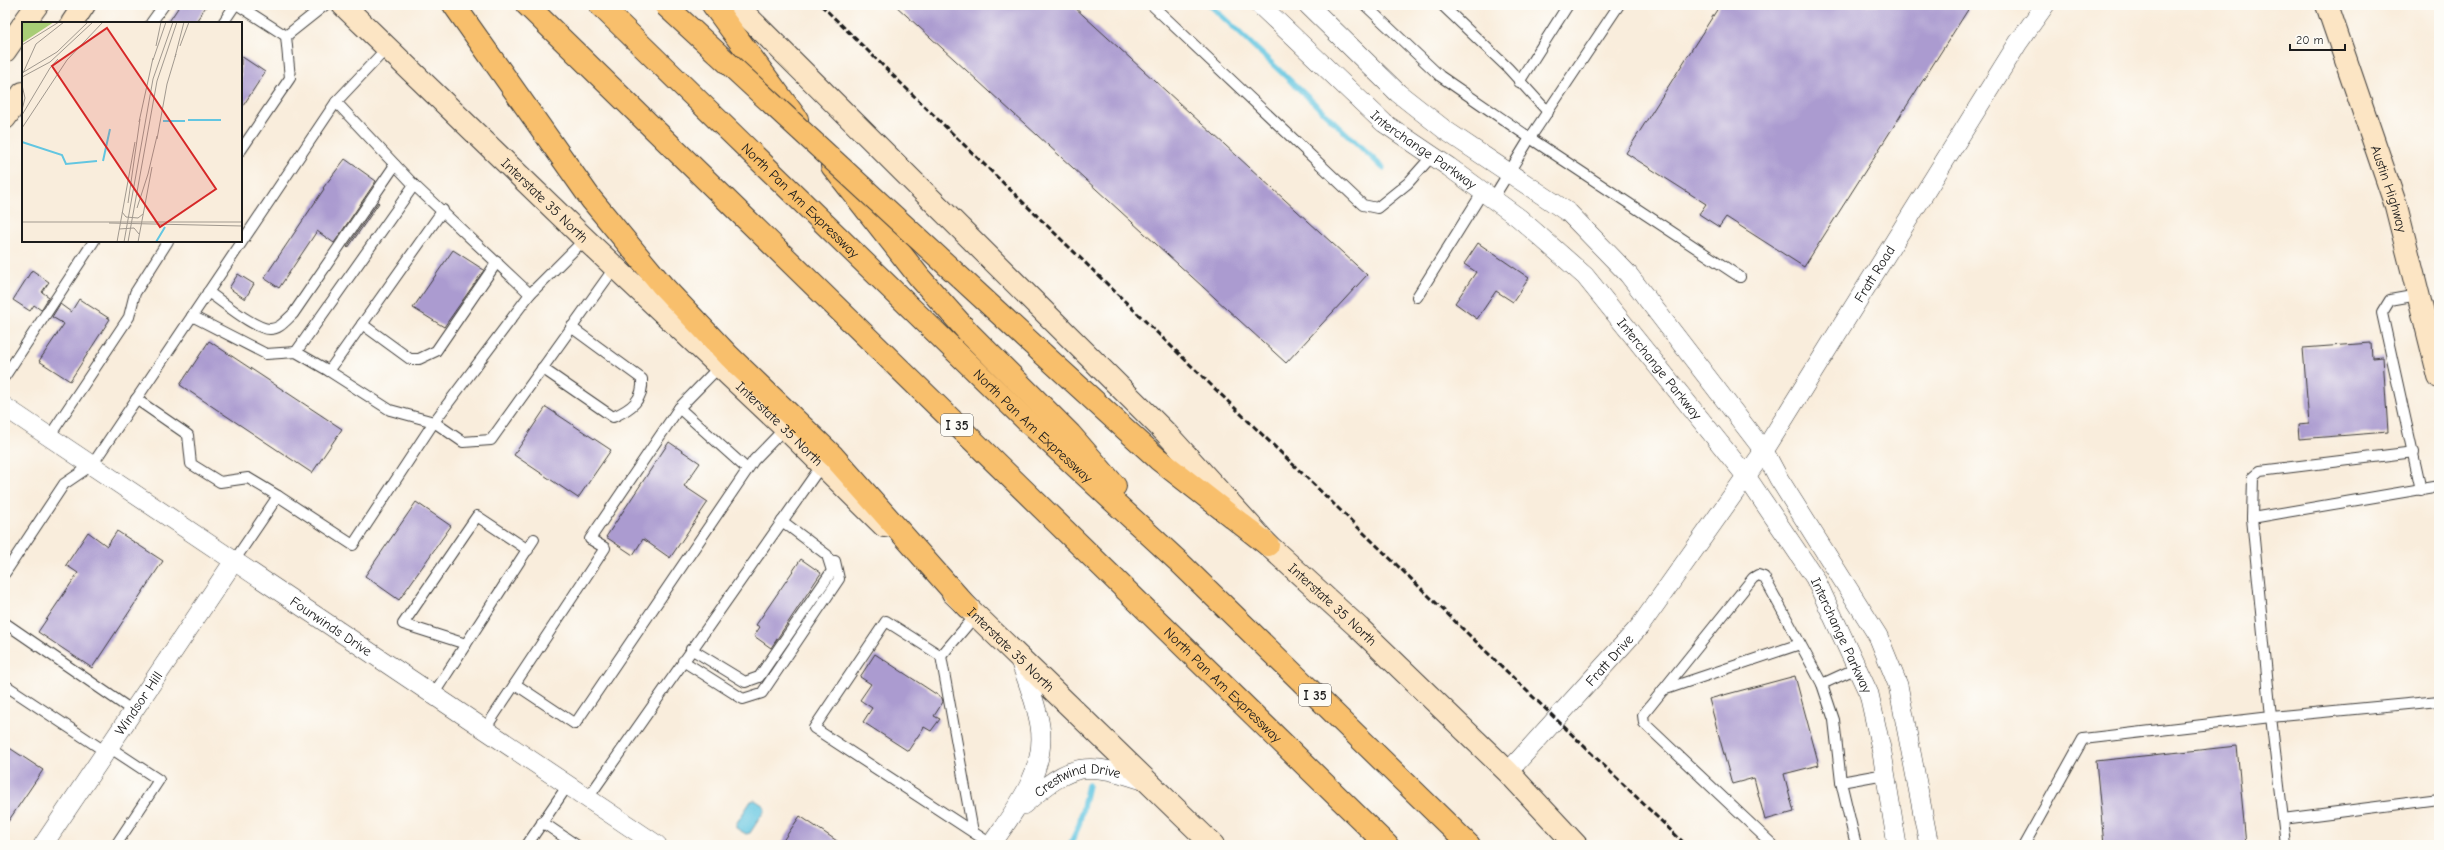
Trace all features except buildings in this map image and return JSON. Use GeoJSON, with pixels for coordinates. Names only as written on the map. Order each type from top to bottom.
{"type":"FeatureCollection","features":[{"type":"Feature","properties":{"kind":"highway"},"geometry":{"type":"LineString","coordinates":[[454,5],[591,199],[662,285],[729,356],[832,456],[972,611]]}},
{"type":"Feature","properties":{"kind":"highway","name":"North Pan Am Expressway"},"geometry":{"type":"LineString","coordinates":[[527,5],[1387,845]]}},
{"type":"Feature","properties":{"kind":"highway","name":"North Pan Am Expressway"},"geometry":{"type":"LineString","coordinates":[[600,5],[1025,420],[1179,562],[1469,845]]}},
{"type":"Feature","properties":{"kind":"highway"},"geometry":{"type":"LineString","coordinates":[[665,5],[1158,459],[1268,545]]}},
{"type":"Feature","properties":{"kind":"highway"},"geometry":{"type":"LineString","coordinates":[[713,5],[861,206],[920,278],[969,333],[1070,434],[1179,562]]}},
{"type":"Feature","properties":{"kind":"main road"},"geometry":{"type":"LineString","coordinates":[[25,22],[36,5]]}},
{"type":"Feature","properties":{"kind":"main road"},"geometry":{"type":"LineString","coordinates":[[73,22],[84,5]]}},
{"type":"Feature","properties":{"kind":"main road","name":"Interstate 35 North"},"geometry":{"type":"LineString","coordinates":[[343,5],[386,49],[784,428],[821,466],[1213,845]]}},
{"type":"Feature","properties":{"kind":"main road","name":"Interstate 35 North"},"geometry":{"type":"LineString","coordinates":[[736,5],[1166,433],[1268,545],[1360,628],[1508,772],[1576,845]]}},
{"type":"Feature","properties":{"kind":"main road","name":"Austin Highway"},"geometry":{"type":"LineString","coordinates":[[2327,5],[2396,206],[2439,377]]}},
{"type":"Feature","properties":{"kind":"main road"},"geometry":{"type":"LineString","coordinates":[[5,51],[22,27]]}},
{"type":"Feature","properties":{"kind":"main road"},"geometry":{"type":"LineString","coordinates":[[5,118],[22,93]]}},
{"type":"Feature","properties":{"kind":"street","name":"Interchange Parkway"},"geometry":{"type":"LineString","coordinates":[[1260,5],[1384,123],[1432,156],[1487,197],[1519,218],[1585,276],[1746,476],[1815,578],[1869,694],[1897,845]]}},
{"type":"Feature","properties":{"kind":"street","name":"Interchange Parkway"},"geometry":{"type":"LineString","coordinates":[[1308,5],[1398,93],[1445,130],[1569,213],[1628,274],[1764,450],[1779,479],[1848,586],[1878,636],[1884,650],[1898,685],[1929,845]]}},
{"type":"Feature","properties":{"kind":"street","name":"Fratt Road"},"geometry":{"type":"LineString","coordinates":[[1700,541],[1764,450],[2018,43],[2045,5]]}},
{"type":"Feature","properties":{"kind":"street","name":"Fourwinds Drive"},"geometry":{"type":"LineString","coordinates":[[6,409],[49,436],[657,845]]}},
{"type":"Feature","properties":{"kind":"street","name":"Fratt Drive"},"geometry":{"type":"LineString","coordinates":[[1508,772],[1640,626],[1700,541]]}},
{"type":"Feature","properties":{"kind":"street","name":"Windsor Hill"},"geometry":{"type":"LineString","coordinates":[[43,845],[234,561]]}},
{"type":"Feature","properties":{"kind":"street","name":"Crestwind Drive"},"geometry":{"type":"LineString","coordinates":[[991,845],[1013,813],[1036,770],[1040,750],[1040,727],[1037,712],[1018,655]]}},
{"type":"Feature","properties":{"kind":"street","name":"Crestwind Drive"},"geometry":{"type":"LineString","coordinates":[[1013,813],[1058,776],[1073,770],[1108,769],[1149,782]]}},
{"type":"Feature","properties":{"kind":"lane"},"geometry":{"type":"LineString","coordinates":[[152,22],[164,5]]}},
{"type":"Feature","properties":{"kind":"lane"},"geometry":{"type":"LineString","coordinates":[[224,22],[235,5]]}},
{"type":"Feature","properties":{"kind":"lane"},"geometry":{"type":"LineString","coordinates":[[238,5],[286,36]]}},
{"type":"Feature","properties":{"kind":"lane"},"geometry":{"type":"LineString","coordinates":[[286,36],[325,5]]}},
{"type":"Feature","properties":{"kind":"lane"},"geometry":{"type":"LineString","coordinates":[[1152,5],[1363,205],[1377,208],[1408,183],[1432,156]]}},
{"type":"Feature","properties":{"kind":"lane"},"geometry":{"type":"LineString","coordinates":[[1364,5],[1440,76],[1530,138],[1740,277]]}},
{"type":"Feature","properties":{"kind":"lane"},"geometry":{"type":"LineString","coordinates":[[1442,5],[1548,112]]}},
{"type":"Feature","properties":{"kind":"lane"},"geometry":{"type":"LineString","coordinates":[[1519,82],[1568,5]]}},
{"type":"Feature","properties":{"kind":"lane"},"geometry":{"type":"LineString","coordinates":[[1417,297],[1487,197],[1510,173],[1530,138],[1619,5]]}},
{"type":"Feature","properties":{"kind":"lane"},"geometry":{"type":"LineString","coordinates":[[242,149],[290,78],[286,36]]}},
{"type":"Feature","properties":{"kind":"lane"},"geometry":{"type":"LineString","coordinates":[[242,242],[336,102],[386,49]]}},
{"type":"Feature","properties":{"kind":"lane"},"geometry":{"type":"LineString","coordinates":[[336,102],[414,185],[443,210],[530,294]]}},
{"type":"Feature","properties":{"kind":"lane"},"geometry":{"type":"LineString","coordinates":[[208,292],[258,326],[270,329],[281,325],[293,314],[395,165]]}},
{"type":"Feature","properties":{"kind":"lane"},"geometry":{"type":"LineString","coordinates":[[296,352],[414,185]]}},
{"type":"Feature","properties":{"kind":"lane"},"geometry":{"type":"LineString","coordinates":[[329,371],[443,210]]}},
{"type":"Feature","properties":{"kind":"lane"},"geometry":{"type":"LineString","coordinates":[[136,399],[188,435],[191,464],[220,482],[248,478],[353,545],[434,422],[530,294],[585,239]]}},
{"type":"Feature","properties":{"kind":"lane"},"geometry":{"type":"LineString","coordinates":[[5,376],[93,242]]}},
{"type":"Feature","properties":{"kind":"lane"},"geometry":{"type":"LineString","coordinates":[[49,436],[129,317],[135,293],[167,242]]}},
{"type":"Feature","properties":{"kind":"lane"},"geometry":{"type":"LineString","coordinates":[[5,573],[64,484],[92,465],[242,242]]}},
{"type":"Feature","properties":{"kind":"lane"},"geometry":{"type":"LineString","coordinates":[[362,324],[410,359],[427,356],[436,351],[497,262]]}},
{"type":"Feature","properties":{"kind":"lane"},"geometry":{"type":"LineString","coordinates":[[192,316],[266,354],[296,352],[390,410],[434,422],[463,442],[491,440],[615,267]]}},
{"type":"Feature","properties":{"kind":"lane"},"geometry":{"type":"LineString","coordinates":[[2418,295],[2390,300],[2382,313],[2414,452],[2421,490]]}},
{"type":"Feature","properties":{"kind":"lane"},"geometry":{"type":"LineString","coordinates":[[542,368],[614,418],[633,408],[643,390],[642,379],[571,327]]}},
{"type":"Feature","properties":{"kind":"lane"},"geometry":{"type":"LineString","coordinates":[[485,729],[605,548],[590,539],[679,408],[719,367]]}},
{"type":"Feature","properties":{"kind":"lane"},"geometry":{"type":"LineString","coordinates":[[679,408],[747,470]]}},
{"type":"Feature","properties":{"kind":"lane"},"geometry":{"type":"LineString","coordinates":[[514,684],[575,724],[747,470],[784,428]]}},
{"type":"Feature","properties":{"kind":"lane"},"geometry":{"type":"LineString","coordinates":[[2286,845],[2271,718],[2252,518],[2254,477],[2260,471],[2414,452]]}},
{"type":"Feature","properties":{"kind":"lane"},"geometry":{"type":"LineString","coordinates":[[588,798],[691,649],[821,466]]}},
{"type":"Feature","properties":{"kind":"lane"},"geometry":{"type":"LineString","coordinates":[[2252,518],[2439,486]]}},
{"type":"Feature","properties":{"kind":"lane"},"geometry":{"type":"LineString","coordinates":[[234,561],[278,496]]}},
{"type":"Feature","properties":{"kind":"lane"},"geometry":{"type":"LineString","coordinates":[[466,644],[403,624],[477,516],[528,550]]}},
{"type":"Feature","properties":{"kind":"lane"},"geometry":{"type":"LineString","coordinates":[[683,661],[743,699],[762,693],[839,579],[835,560],[782,521]]}},
{"type":"Feature","properties":{"kind":"lane"},"geometry":{"type":"LineString","coordinates":[[433,695],[534,540]]}},
{"type":"Feature","properties":{"kind":"lane"},"geometry":{"type":"LineString","coordinates":[[691,649],[745,682],[759,677],[832,571],[827,555]]}},
{"type":"Feature","properties":{"kind":"lane"},"geometry":{"type":"LineString","coordinates":[[1773,845],[1644,723],[1643,715],[1753,578],[1758,575],[1764,577],[1822,684],[1834,720],[1841,782],[1856,845]]}},
{"type":"Feature","properties":{"kind":"lane"},"geometry":{"type":"LineString","coordinates":[[972,611],[941,656],[973,832]]}},
{"type":"Feature","properties":{"kind":"lane"},"geometry":{"type":"LineString","coordinates":[[941,656],[886,621],[814,728],[991,845]]}},
{"type":"Feature","properties":{"kind":"lane"},"geometry":{"type":"LineString","coordinates":[[5,623],[133,712]]}},
{"type":"Feature","properties":{"kind":"lane"},"geometry":{"type":"LineString","coordinates":[[1663,690],[1800,644]]}},
{"type":"Feature","properties":{"kind":"lane"},"geometry":{"type":"LineString","coordinates":[[1822,684],[1857,668]]}},
{"type":"Feature","properties":{"kind":"lane"},"geometry":{"type":"LineString","coordinates":[[5,685],[159,780],[116,845]]}},
{"type":"Feature","properties":{"kind":"lane"},"geometry":{"type":"LineString","coordinates":[[2024,845],[2083,739],[2439,701]]}},
{"type":"Feature","properties":{"kind":"lane"},"geometry":{"type":"LineString","coordinates":[[1841,782],[1885,774]]}},
{"type":"Feature","properties":{"kind":"lane"},"geometry":{"type":"LineString","coordinates":[[526,845],[568,785]]}},
{"type":"Feature","properties":{"kind":"lane"},"geometry":{"type":"LineString","coordinates":[[2283,819],[2439,799]]}},
{"type":"Feature","properties":{"kind":"lane"},"geometry":{"type":"LineString","coordinates":[[542,822],[576,845]]}},
{"type":"Feature","properties":{"kind":"water"},"geometry":{"type":"Polygon","coordinates":[[[755,800],[764,806],[765,810],[750,833],[746,834],[736,828],[736,824],[751,801],[755,800]]]}},
{"type":"Feature","properties":{"kind":"waterway"},"geometry":{"type":"LineString","coordinates":[[1210,5],[1383,168]]}},
{"type":"Feature","properties":{"kind":"waterway"},"geometry":{"type":"LineString","coordinates":[[1070,845],[1079,825],[1088,785]]}},
{"type":"Feature","properties":{"kind":"railway"},"geometry":{"type":"LineString","coordinates":[[821,5],[1686,845]]}}]}
